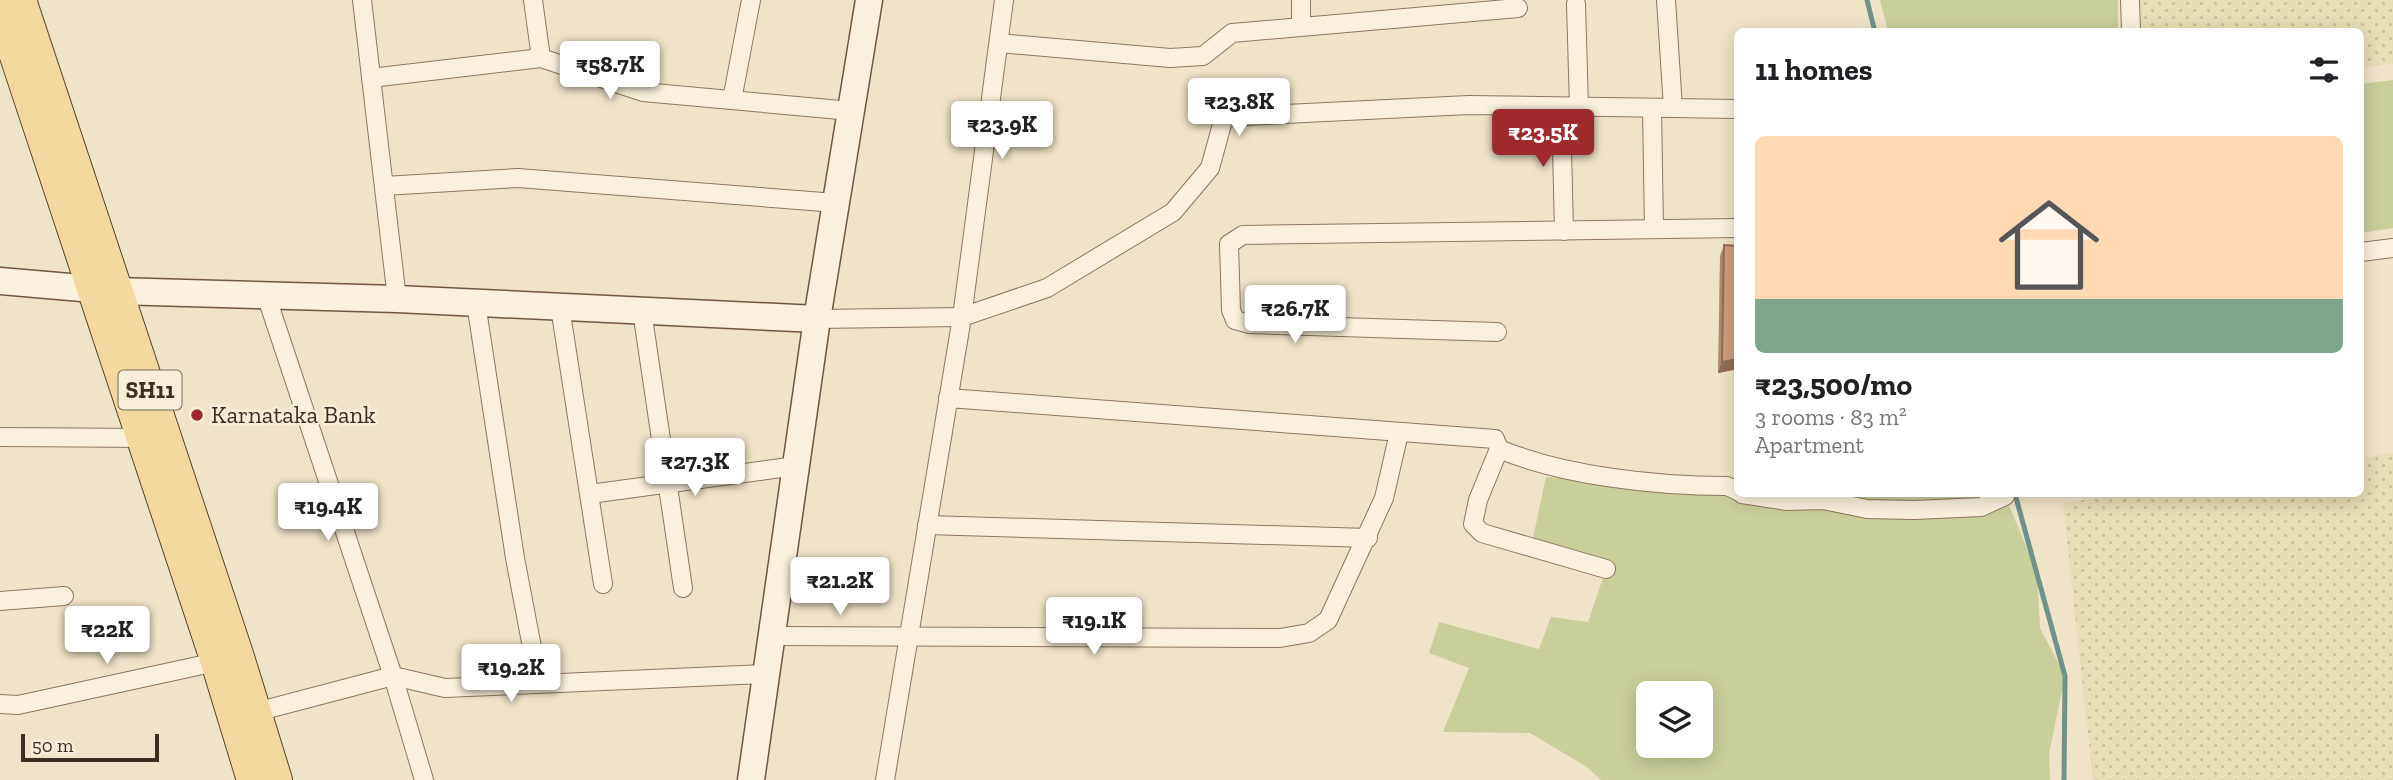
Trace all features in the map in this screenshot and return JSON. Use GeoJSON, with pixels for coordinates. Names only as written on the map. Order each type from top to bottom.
{"type":"FeatureCollection","features":[{"type":"Feature","properties":{"kind":"main road","name":"SH11"},"geometry":{"type":"LineString","coordinates":[[21,0],[104,290]]}},
{"type":"Feature","properties":{"kind":"main road","name":"SH11"},"geometry":{"type":"LineString","coordinates":[[0,11],[256,712],[276,780]]}},
{"type":"Feature","properties":{"kind":"main road","name":"SH11"},"geometry":{"type":"LineString","coordinates":[[154,438],[216,662],[252,780]]}},
{"type":"Feature","properties":{"kind":"street"},"geometry":{"type":"LineString","coordinates":[[362,0],[397,299]]}},
{"type":"Feature","properties":{"kind":"street"},"geometry":{"type":"LineString","coordinates":[[533,0],[541,58]]}},
{"type":"Feature","properties":{"kind":"street"},"geometry":{"type":"LineString","coordinates":[[733,100],[751,0]]}},
{"type":"Feature","properties":{"kind":"street"},"geometry":{"type":"LineString","coordinates":[[751,780],[817,319],[869,0]]}},
{"type":"Feature","properties":{"kind":"street"},"geometry":{"type":"LineString","coordinates":[[885,780],[962,317],[1004,0]]}},
{"type":"Feature","properties":{"kind":"street"},"geometry":{"type":"LineString","coordinates":[[1301,0],[1301,26]]}},
{"type":"Feature","properties":{"kind":"street"},"geometry":{"type":"LineString","coordinates":[[1666,0],[1673,108]]}},
{"type":"Feature","properties":{"kind":"street"},"geometry":{"type":"LineString","coordinates":[[2130,0],[2131,28]]}},
{"type":"Feature","properties":{"kind":"street"},"geometry":{"type":"LineString","coordinates":[[1564,231],[1576,4]]}},
{"type":"Feature","properties":{"kind":"street"},"geometry":{"type":"LineString","coordinates":[[999,43],[1170,58],[1192,57],[1203,56],[1232,33],[1518,8]]}},
{"type":"Feature","properties":{"kind":"street"},"geometry":{"type":"LineString","coordinates":[[371,78],[541,58],[643,92],[851,111]]}},
{"type":"Feature","properties":{"kind":"street"},"geometry":{"type":"LineString","coordinates":[[0,281],[104,290],[397,299],[817,319],[962,317],[1047,288],[1173,212],[1210,167],[1224,117],[1469,105],[1734,109]]}},
{"type":"Feature","properties":{"kind":"street"},"geometry":{"type":"LineString","coordinates":[[1652,108],[1654,229]]}},
{"type":"Feature","properties":{"kind":"street"},"geometry":{"type":"LineString","coordinates":[[384,186],[518,178],[836,203]]}},
{"type":"Feature","properties":{"kind":"street"},"geometry":{"type":"LineString","coordinates":[[1497,332],[1250,324],[1236,320],[1231,310],[1229,244],[1243,235],[1734,228]]}},
{"type":"Feature","properties":{"kind":"street"},"geometry":{"type":"LineString","coordinates":[[2364,252],[2393,248]]}},
{"type":"Feature","properties":{"kind":"street"},"geometry":{"type":"LineString","coordinates":[[266,295],[393,676],[424,780]]}},
{"type":"Feature","properties":{"kind":"street"},"geometry":{"type":"LineString","coordinates":[[475,303],[515,558],[539,684]]}},
{"type":"Feature","properties":{"kind":"street"},"geometry":{"type":"LineString","coordinates":[[560,307],[603,584]]}},
{"type":"Feature","properties":{"kind":"street"},"geometry":{"type":"LineString","coordinates":[[642,311],[683,588]]}},
{"type":"Feature","properties":{"kind":"street"},"geometry":{"type":"LineString","coordinates":[[948,398],[1495,439],[1499,449],[1478,500],[1473,524],[1482,533],[1606,569]]}},
{"type":"Feature","properties":{"kind":"street"},"geometry":{"type":"LineString","coordinates":[[771,636],[1280,638],[1308,633],[1328,620],[1368,538],[1384,498],[1399,433]]}},
{"type":"Feature","properties":{"kind":"street"},"geometry":{"type":"LineString","coordinates":[[0,437],[154,438]]}},
{"type":"Feature","properties":{"kind":"street"},"geometry":{"type":"LineString","coordinates":[[1499,449],[1526,460],[1564,469],[1641,482],[1727,486],[1734,489]]}},
{"type":"Feature","properties":{"kind":"street"},"geometry":{"type":"LineString","coordinates":[[590,494],[796,466]]}},
{"type":"Feature","properties":{"kind":"street"},"geometry":{"type":"LineString","coordinates":[[1766,497],[1787,501],[1822,500],[1867,509],[1914,510],[1981,507],[2003,497]]}},
{"type":"Feature","properties":{"kind":"street"},"geometry":{"type":"LineString","coordinates":[[927,525],[1368,538]]}},
{"type":"Feature","properties":{"kind":"street"},"geometry":{"type":"LineString","coordinates":[[0,601],[64,596]]}},
{"type":"Feature","properties":{"kind":"street"},"geometry":{"type":"LineString","coordinates":[[0,704],[18,705],[216,662]]}},
{"type":"Feature","properties":{"kind":"street"},"geometry":{"type":"LineString","coordinates":[[256,712],[393,676],[445,688],[766,674]]}},
{"type":"Feature","properties":{"kind":"shaded area"},"geometry":{"type":"Polygon","coordinates":[[[2138,0],[2393,0],[2393,64],[2364,67],[2364,28],[2138,28],[2138,0]]]}},
{"type":"Feature","properties":{"kind":"shaded area"},"geometry":{"type":"Polygon","coordinates":[[[2393,453],[2393,780],[2093,780],[2063,503],[2105,497],[2364,497],[2364,458],[2393,453]]]}},
{"type":"Feature","properties":{"kind":"green space"},"geometry":{"type":"Polygon","coordinates":[[[1880,0],[2118,0],[2118,28],[1887,28],[1880,0]]]}},
{"type":"Feature","properties":{"kind":"green space"},"geometry":{"type":"Polygon","coordinates":[[[2393,80],[2393,228],[2364,233],[2364,84],[2393,80]]]}},
{"type":"Feature","properties":{"kind":"green space"},"geometry":{"type":"Polygon","coordinates":[[[1546,477],[1641,482],[1734,494],[1734,497],[2005,497],[2037,572],[2040,628],[2065,676],[2049,754],[2050,780],[1601,780],[1587,767],[1530,733],[1443,732],[1469,668],[1429,653],[1439,622],[1539,649],[1551,617],[1588,622],[1606,569],[1531,547],[1546,477]]]}},
{"type":"Feature","properties":{"kind":"building"},"geometry":{"type":"Polygon","coordinates":[[[1724,245],[1734,246],[1734,360],[1722,362],[1724,245]]]}},
{"type":"Feature","properties":{"kind":"waterway"},"geometry":{"type":"LineString","coordinates":[[1867,0],[1874,28]]}},
{"type":"Feature","properties":{"kind":"waterway"},"geometry":{"type":"LineString","coordinates":[[2016,497],[2065,676],[2064,780]]}},
{"type":"Feature","properties":{"kind":"place","name":"Karnataka Bank"},"geometry":{"type":"Point","coordinates":[197,415]}}]}
